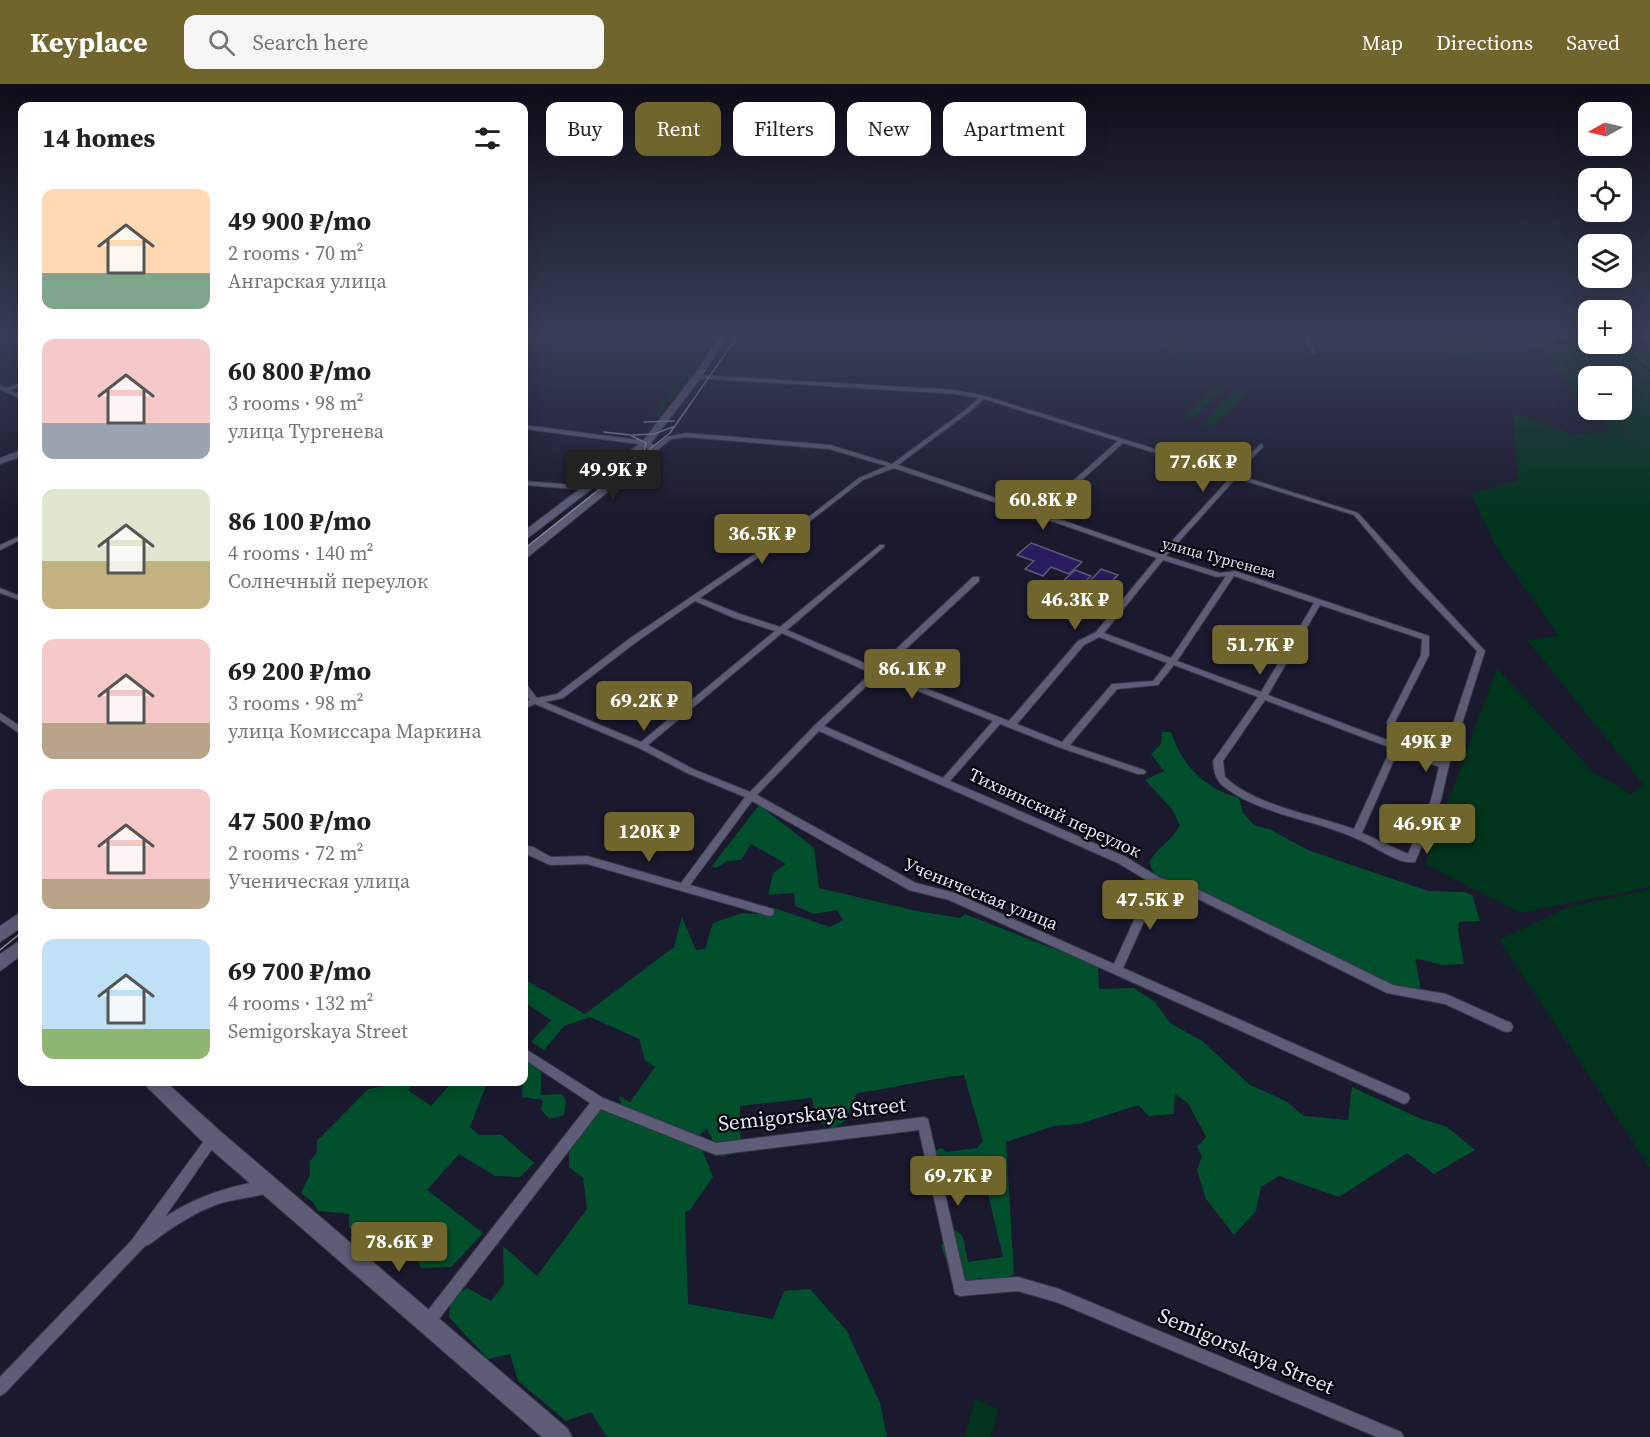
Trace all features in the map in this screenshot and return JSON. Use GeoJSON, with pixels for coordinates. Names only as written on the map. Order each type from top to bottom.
{"type":"FeatureCollection","features":[{"type":"Feature","properties":{"kind":"main road"},"geometry":{"type":"LineString","coordinates":[[528,552],[653,447],[684,397]]}},
{"type":"Feature","properties":{"kind":"main road"},"geometry":{"type":"LineString","coordinates":[[528,533],[587,488],[653,447]]}},
{"type":"Feature","properties":{"kind":"main road"},"geometry":{"type":"LineString","coordinates":[[1,460],[18,454]]}},
{"type":"Feature","properties":{"kind":"main road"},"geometry":{"type":"LineString","coordinates":[[1,460],[18,465]]}},
{"type":"Feature","properties":{"kind":"main road"},"geometry":{"type":"LineString","coordinates":[[0,935],[18,921]]}},
{"type":"Feature","properties":{"kind":"main road"},"geometry":{"type":"LineString","coordinates":[[0,964],[15,952]]}},
{"type":"Feature","properties":{"kind":"main road"},"geometry":{"type":"LineString","coordinates":[[158,1086],[213,1138],[560,1437]]}},
{"type":"Feature","properties":{"kind":"street"},"geometry":{"type":"LineString","coordinates":[[528,704],[560,696],[632,641],[808,520],[861,479],[893,466],[966,412],[982,397]]}},
{"type":"Feature","properties":{"kind":"street"},"geometry":{"type":"LineString","coordinates":[[987,397],[1223,470],[1235,477],[1356,514],[1481,651],[1444,765],[1436,800],[1411,859],[1357,834],[1279,808],[1240,792],[1223,781],[1218,774],[1218,761],[1263,696],[1319,601]]}},
{"type":"Feature","properties":{"kind":"street"},"geometry":{"type":"LineString","coordinates":[[528,428],[653,447]]}},
{"type":"Feature","properties":{"kind":"street","name":"улица Тургенева"},"geometry":{"type":"LineString","coordinates":[[653,447],[677,435],[830,447],[893,466],[1161,557],[1220,575],[1232,573],[1426,638],[1425,656],[1391,722],[1395,748]]}},
{"type":"Feature","properties":{"kind":"street"},"geometry":{"type":"LineString","coordinates":[[1038,516],[1124,440]]}},
{"type":"Feature","properties":{"kind":"street"},"geometry":{"type":"LineString","coordinates":[[1011,725],[1081,643],[1099,634],[1161,557],[1235,477],[1236,470],[1261,446]]}},
{"type":"Feature","properties":{"kind":"street"},"geometry":{"type":"LineString","coordinates":[[528,483],[587,488]]}},
{"type":"Feature","properties":{"kind":"street"},"geometry":{"type":"LineString","coordinates":[[2,545],[18,539]]}},
{"type":"Feature","properties":{"kind":"street"},"geometry":{"type":"LineString","coordinates":[[642,746],[882,546]]}},
{"type":"Feature","properties":{"kind":"street"},"geometry":{"type":"LineString","coordinates":[[1064,746],[1114,686],[1155,683],[1173,661],[1232,573]]}},
{"type":"Feature","properties":{"kind":"street"},"geometry":{"type":"LineString","coordinates":[[683,887],[752,796],[818,727],[975,579]]}},
{"type":"Feature","properties":{"kind":"street"},"geometry":{"type":"LineString","coordinates":[[0,590],[18,597]]}},
{"type":"Feature","properties":{"kind":"street"},"geometry":{"type":"LineString","coordinates":[[695,598],[737,616],[782,630],[877,672],[1064,746],[1142,771]]}},
{"type":"Feature","properties":{"kind":"street"},"geometry":{"type":"LineString","coordinates":[[1099,634],[1444,765]]}},
{"type":"Feature","properties":{"kind":"street","name":"Ученическая улица"},"geometry":{"type":"LineString","coordinates":[[528,692],[536,701],[642,746],[690,771],[752,796],[913,887],[951,896],[1404,1098]]}},
{"type":"Feature","properties":{"kind":"street"},"geometry":{"type":"LineString","coordinates":[[0,716],[18,728]]}},
{"type":"Feature","properties":{"kind":"street"},"geometry":{"type":"LineString","coordinates":[[945,781],[999,720]]}},
{"type":"Feature","properties":{"kind":"street","name":"Тихвинский переулок"},"geometry":{"type":"LineString","coordinates":[[818,727],[1122,860],[1157,881],[1186,889],[1391,990],[1446,999],[1507,1027]]}},
{"type":"Feature","properties":{"kind":"street"},"geometry":{"type":"LineString","coordinates":[[1357,834],[1395,748]]}},
{"type":"Feature","properties":{"kind":"street"},"geometry":{"type":"LineString","coordinates":[[528,850],[550,861],[588,860],[770,912]]}},
{"type":"Feature","properties":{"kind":"street"},"geometry":{"type":"LineString","coordinates":[[1117,969],[1157,881]]}},
{"type":"Feature","properties":{"kind":"street","name":"Semigorskaya Street"},"geometry":{"type":"LineString","coordinates":[[528,1056],[599,1102],[716,1149],[924,1123],[960,1289],[1018,1284],[1059,1296],[1396,1437]]}},
{"type":"Feature","properties":{"kind":"street"},"geometry":{"type":"LineString","coordinates":[[427,1323],[599,1102]]}},
{"type":"Feature","properties":{"kind":"street"},"geometry":{"type":"LineString","coordinates":[[0,1388],[136,1246],[213,1138]]}},
{"type":"Feature","properties":{"kind":"street"},"geometry":{"type":"LineString","coordinates":[[136,1246],[170,1220],[205,1201],[237,1191],[268,1186]]}},
{"type":"Feature","properties":{"kind":"green space"},"geometry":{"type":"Polygon","coordinates":[[[666,397],[671,397],[657,417],[650,420],[666,397]]]}},
{"type":"Feature","properties":{"kind":"green space"},"geometry":{"type":"Polygon","coordinates":[[[1205,397],[1215,397],[1190,421],[1183,419],[1205,397]]]}},
{"type":"Feature","properties":{"kind":"green space"},"geometry":{"type":"Polygon","coordinates":[[[1230,397],[1242,397],[1213,427],[1202,424],[1230,397]]]}},
{"type":"Feature","properties":{"kind":"green space"},"geometry":{"type":"Polygon","coordinates":[[[1632,397],[1650,397],[1650,887],[1520,913],[1425,864],[1497,668],[1593,772],[1631,794],[1643,784],[1527,640],[1559,636],[1497,549],[1471,494],[1518,480],[1513,413],[1574,435],[1610,430],[1601,420],[1632,420],[1632,397]]]}},
{"type":"Feature","properties":{"kind":"green space"},"geometry":{"type":"Polygon","coordinates":[[[1162,732],[1171,732],[1181,755],[1205,782],[1226,794],[1239,798],[1243,813],[1255,826],[1269,829],[1308,850],[1428,891],[1465,892],[1472,895],[1480,921],[1459,922],[1458,930],[1464,964],[1442,965],[1415,958],[1420,985],[1418,995],[1391,990],[1187,889],[1157,881],[1149,862],[1180,825],[1172,809],[1145,780],[1164,771],[1151,754],[1161,744],[1162,732]]]}},
{"type":"Feature","properties":{"kind":"green space"},"geometry":{"type":"Polygon","coordinates":[[[759,805],[814,848],[819,888],[917,911],[960,918],[965,914],[1098,966],[1099,989],[1134,988],[1155,1002],[1170,1023],[1202,1041],[1250,1085],[1286,1101],[1304,1116],[1348,1120],[1352,1087],[1419,1118],[1447,1127],[1475,1150],[1434,1174],[1407,1153],[1339,1197],[1279,1176],[1261,1187],[1256,1211],[1234,1235],[1206,1199],[1197,1170],[1202,1156],[1197,1147],[1206,1137],[1188,1103],[1175,1094],[1174,1114],[1149,1116],[1138,1105],[1079,1124],[1054,1126],[1006,1142],[1014,1274],[998,1282],[979,1278],[964,1285],[944,1255],[941,1245],[956,1230],[963,1237],[968,1262],[1003,1257],[983,1173],[950,1177],[942,1193],[928,1179],[918,1178],[925,1154],[942,1148],[946,1152],[977,1148],[983,1141],[964,1075],[857,1093],[845,1121],[832,1129],[816,1119],[812,1098],[740,1106],[741,1151],[721,1157],[707,1129],[697,1137],[713,1177],[690,1210],[685,1212],[688,1304],[773,1319],[784,1291],[810,1289],[847,1331],[880,1403],[887,1437],[607,1437],[591,1412],[566,1421],[518,1381],[510,1354],[488,1359],[449,1317],[451,1298],[467,1288],[491,1301],[504,1284],[503,1246],[537,1276],[587,1209],[583,1178],[569,1167],[569,1144],[601,1109],[613,1112],[621,1104],[619,1096],[630,1102],[655,1067],[645,1060],[639,1039],[590,1017],[564,1026],[544,1050],[531,1042],[551,1020],[528,1005],[528,981],[585,1014],[674,947],[682,917],[696,950],[705,949],[713,923],[742,913],[766,915],[774,908],[830,927],[843,920],[837,910],[814,914],[795,906],[794,893],[768,895],[773,873],[786,864],[751,844],[741,860],[727,861],[716,868],[712,866],[759,805]]]}},
{"type":"Feature","properties":{"kind":"green space"},"geometry":{"type":"Polygon","coordinates":[[[1650,890],[1650,1168],[1499,940],[1568,907],[1650,890]]]}},
{"type":"Feature","properties":{"kind":"green space"},"geometry":{"type":"Polygon","coordinates":[[[528,1059],[541,1068],[541,1095],[562,1094],[566,1101],[564,1115],[550,1119],[541,1110],[543,1100],[522,1097],[523,1086],[528,1086],[528,1059]]]}},
{"type":"Feature","properties":{"kind":"green space"},"geometry":{"type":"Polygon","coordinates":[[[385,1086],[412,1086],[408,1090],[431,1106],[448,1086],[486,1086],[470,1127],[479,1135],[502,1135],[534,1163],[520,1177],[495,1176],[459,1154],[427,1190],[483,1233],[451,1267],[421,1268],[408,1239],[368,1245],[349,1227],[349,1214],[318,1211],[313,1202],[301,1193],[310,1174],[310,1161],[317,1152],[317,1141],[368,1089],[385,1086]]]}},
{"type":"Feature","properties":{"kind":"green space"},"geometry":{"type":"Polygon","coordinates":[[[975,1398],[998,1410],[991,1437],[965,1437],[975,1398]]]}},
{"type":"Feature","properties":{"kind":"building"},"geometry":{"type":"Polygon","coordinates":[[[1031,543],[1082,562],[1069,574],[1051,567],[1043,576],[1025,569],[1034,561],[1017,555],[1031,543]]]}},
{"type":"Feature","properties":{"kind":"building"},"geometry":{"type":"Polygon","coordinates":[[[1101,569],[1118,575],[1106,587],[1090,581],[1101,569]]]}},
{"type":"Feature","properties":{"kind":"building"},"geometry":{"type":"Polygon","coordinates":[[[1075,570],[1091,576],[1077,589],[1061,583],[1075,570]]]}},
{"type":"Feature","properties":{"kind":"tram line"},"geometry":{"type":"LineString","coordinates":[[528,546],[670,433],[695,397]]}},
{"type":"Feature","properties":{"kind":"tram line"},"geometry":{"type":"LineString","coordinates":[[644,422],[674,421]]}},
{"type":"Feature","properties":{"kind":"tram line"},"geometry":{"type":"LineString","coordinates":[[633,435],[654,434],[673,427]]}},
{"type":"Feature","properties":{"kind":"tram line"},"geometry":{"type":"LineString","coordinates":[[604,432],[630,435],[646,443],[644,452]]}},
{"type":"Feature","properties":{"kind":"tram line"},"geometry":{"type":"LineString","coordinates":[[0,950],[18,935]]}}]}
